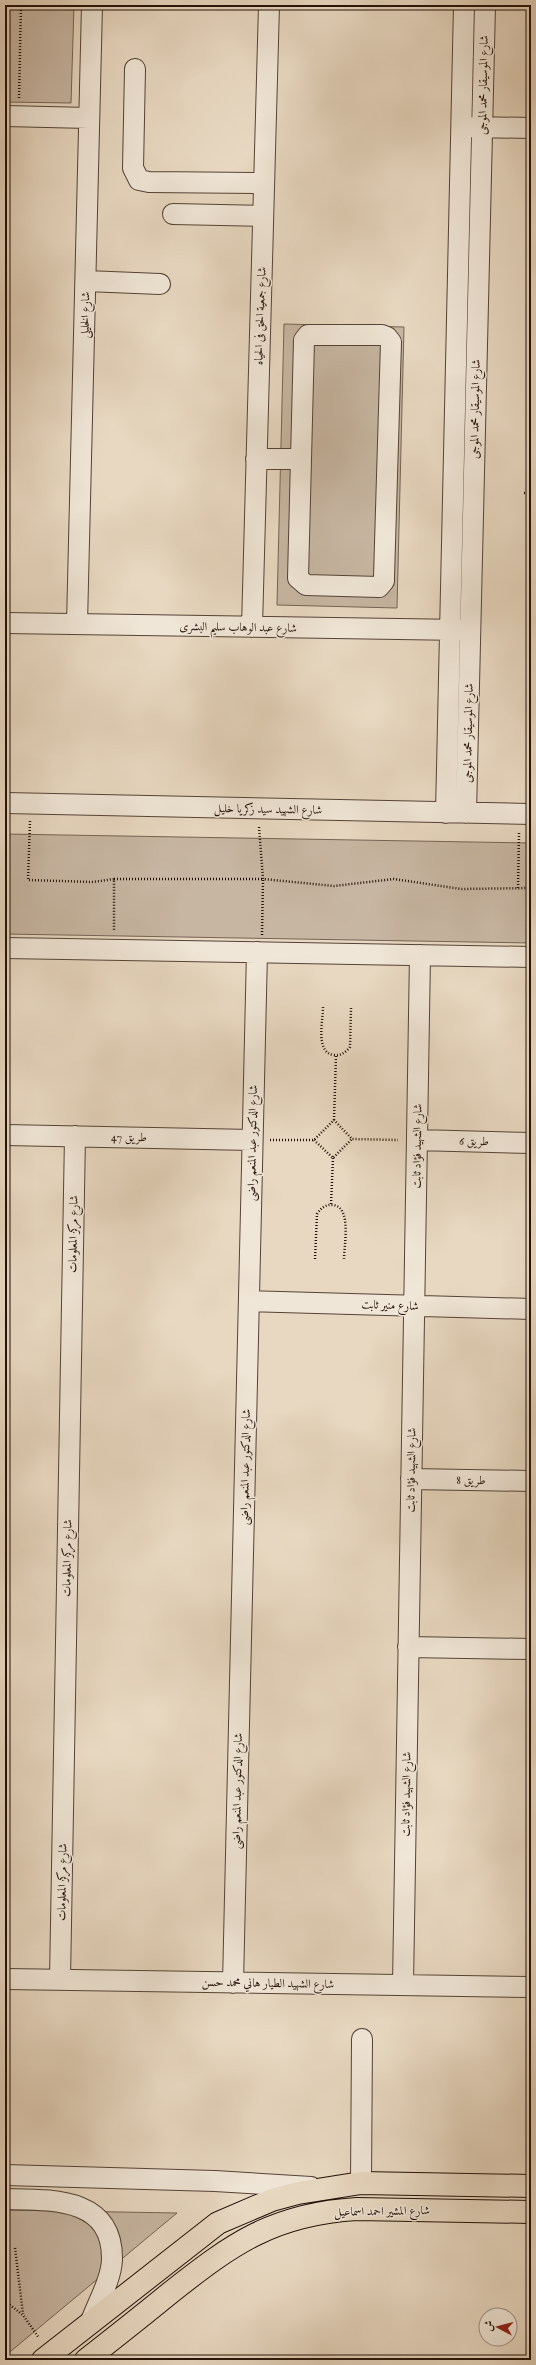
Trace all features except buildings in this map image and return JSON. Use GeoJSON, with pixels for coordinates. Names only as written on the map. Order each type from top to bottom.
{"type":"FeatureCollection","features":[{"type":"Feature","properties":{"kind":"main road","name":"شارع المشير احمد اسماعيل"},"geometry":{"type":"LineString","coordinates":[[47,2357],[218,2223],[272,2200],[325,2188],[361,2183],[531,2186]]}},
{"type":"Feature","properties":{"kind":"main road","name":"شارع المشير احمد اسماعيل"},"geometry":{"type":"LineString","coordinates":[[86,2360],[218,2255],[261,2231],[284,2222],[333,2211],[357,2209],[531,2212]]}},
{"type":"Feature","properties":{"kind":"street","name":"شارع الخليلى"},"geometry":{"type":"LineString","coordinates":[[77,624],[92,5]]}},
{"type":"Feature","properties":{"kind":"street","name":"شارع جمعية الحق فى الحياه"},"geometry":{"type":"LineString","coordinates":[[252,627],[269,5]]}},
{"type":"Feature","properties":{"kind":"street","name":"شارع الموسيقار محمد الموجى"},"geometry":{"type":"LineString","coordinates":[[446,812],[464,5]]}},
{"type":"Feature","properties":{"kind":"street","name":"شارع الموسيقار محمد الموجى"},"geometry":{"type":"LineString","coordinates":[[466,813],[485,5]]}},
{"type":"Feature","properties":{"kind":"street"},"geometry":{"type":"LineString","coordinates":[[135,69],[133,168],[139,180],[149,182],[264,183]]}},
{"type":"Feature","properties":{"kind":"street"},"geometry":{"type":"LineString","coordinates":[[12,117],[90,118]]}},
{"type":"Feature","properties":{"kind":"street"},"geometry":{"type":"LineString","coordinates":[[462,127],[531,128]]}},
{"type":"Feature","properties":{"kind":"street"},"geometry":{"type":"LineString","coordinates":[[174,214],[263,216]]}},
{"type":"Feature","properties":{"kind":"street"},"geometry":{"type":"LineString","coordinates":[[86,280],[160,284]]}},
{"type":"Feature","properties":{"kind":"street"},"geometry":{"type":"LineString","coordinates":[[312,335],[387,337],[391,345],[384,581],[379,587],[306,585],[300,582],[298,574],[301,459],[306,337],[312,335]]}},
{"type":"Feature","properties":{"kind":"street"},"geometry":{"type":"LineString","coordinates":[[256,459],[301,459]]}},
{"type":"Feature","properties":{"kind":"street","name":"شارع عبد الوهاب سليم البشرى"},"geometry":{"type":"LineString","coordinates":[[5,623],[470,630]]}},
{"type":"Feature","properties":{"kind":"street","name":"شارع الشهيد سيد زكريا خليل"},"geometry":{"type":"LineString","coordinates":[[5,803],[525,814]]}},
{"type":"Feature","properties":{"kind":"street"},"geometry":{"type":"LineString","coordinates":[[5,948],[530,957]]}},
{"type":"Feature","properties":{"kind":"street","name":"شارع الدكتور عبد المنعم راضى"},"geometry":{"type":"LineString","coordinates":[[233,1983],[252,1140],[259,952]]}},
{"type":"Feature","properties":{"kind":"street","name":"شارع الشهيد فؤاد ثابت"},"geometry":{"type":"LineString","coordinates":[[403,1985],[420,955]]}},
{"type":"Feature","properties":{"kind":"street","name":"طريق 47"},"geometry":{"type":"LineString","coordinates":[[5,1135],[252,1140]]}},
{"type":"Feature","properties":{"kind":"street","name":"شارع مركز المعلومات"},"geometry":{"type":"LineString","coordinates":[[60,1980],[75,1136]]}},
{"type":"Feature","properties":{"kind":"street","name":"طريق 6"},"geometry":{"type":"LineString","coordinates":[[417,1140],[531,1142]]}},
{"type":"Feature","properties":{"kind":"street","name":"شارع منير ثابت"},"geometry":{"type":"LineString","coordinates":[[249,1301],[531,1309]]}},
{"type":"Feature","properties":{"kind":"street","name":"طريق 8"},"geometry":{"type":"LineString","coordinates":[[411,1479],[531,1481]]}},
{"type":"Feature","properties":{"kind":"street"},"geometry":{"type":"LineString","coordinates":[[408,1647],[531,1649]]}},
{"type":"Feature","properties":{"kind":"street","name":"شارع الشهيد الطيار هاني محمد حسن"},"geometry":{"type":"LineString","coordinates":[[5,1979],[531,1987]]}},
{"type":"Feature","properties":{"kind":"street"},"geometry":{"type":"LineString","coordinates":[[361,2183],[362,2039]]}},
{"type":"Feature","properties":{"kind":"street","name":"شارع المشير احمد اسماعيل"},"geometry":{"type":"LineString","coordinates":[[5,2175],[215,2181],[325,2188]]}},
{"type":"Feature","properties":{"kind":"street"},"geometry":{"type":"LineString","coordinates":[[5,2200],[50,2200],[67,2202],[82,2207],[94,2215],[104,2228],[110,2243],[112,2261],[91,2321]]}},
{"type":"Feature","properties":{"kind":"path"},"geometry":{"type":"LineString","coordinates":[[12,117],[21,5]]}},
{"type":"Feature","properties":{"kind":"path"},"geometry":{"type":"LineString","coordinates":[[524,492],[531,493]]}},
{"type":"Feature","properties":{"kind":"path"},"geometry":{"type":"LineString","coordinates":[[31,804],[28,880],[93,882],[114,879],[264,879],[334,886],[394,879],[461,888],[530,888],[530,957]]}},
{"type":"Feature","properties":{"kind":"path"},"geometry":{"type":"LineString","coordinates":[[259,808],[264,879],[259,952]]}},
{"type":"Feature","properties":{"kind":"path"},"geometry":{"type":"LineString","coordinates":[[518,888],[525,814]]}},
{"type":"Feature","properties":{"kind":"path"},"geometry":{"type":"LineString","coordinates":[[114,879],[114,950]]}},
{"type":"Feature","properties":{"kind":"path"},"geometry":{"type":"LineString","coordinates":[[323,1007],[322,1045],[327,1053],[336,1056],[343,1054],[350,1046],[351,1008]]}},
{"type":"Feature","properties":{"kind":"path"},"geometry":{"type":"LineString","coordinates":[[314,1140],[334,1120],[336,1056]]}},
{"type":"Feature","properties":{"kind":"path"},"geometry":{"type":"LineString","coordinates":[[334,1120],[352,1139],[417,1140]]}},
{"type":"Feature","properties":{"kind":"path"},"geometry":{"type":"LineString","coordinates":[[331,1204],[333,1158],[352,1139]]}},
{"type":"Feature","properties":{"kind":"path"},"geometry":{"type":"LineString","coordinates":[[252,1140],[314,1140],[333,1158]]}},
{"type":"Feature","properties":{"kind":"path"},"geometry":{"type":"LineString","coordinates":[[315,1259],[317,1214],[324,1206],[331,1204],[340,1208],[345,1215],[344,1259]]}},
{"type":"Feature","properties":{"kind":"path"},"geometry":{"type":"LineString","coordinates":[[15,2248],[23,2315]]}},
{"type":"Feature","properties":{"kind":"path"},"geometry":{"type":"LineString","coordinates":[[5,2301],[23,2315],[47,2357]]}},
{"type":"Feature","properties":{"kind":"shaded area"},"geometry":{"type":"Polygon","coordinates":[[[5,5],[74,5],[71,103],[5,102],[5,5]]]}},
{"type":"Feature","properties":{"kind":"shaded area"},"geometry":{"type":"Polygon","coordinates":[[[284,324],[404,327],[397,608],[277,605],[284,324]]]}},
{"type":"Feature","properties":{"kind":"shaded area"},"geometry":{"type":"Polygon","coordinates":[[[5,834],[531,843],[531,943],[5,934],[5,834]]]}},
{"type":"Feature","properties":{"kind":"shaded area"},"geometry":{"type":"Polygon","coordinates":[[[5,2210],[177,2213],[5,2356],[5,2210]]]}}]}
